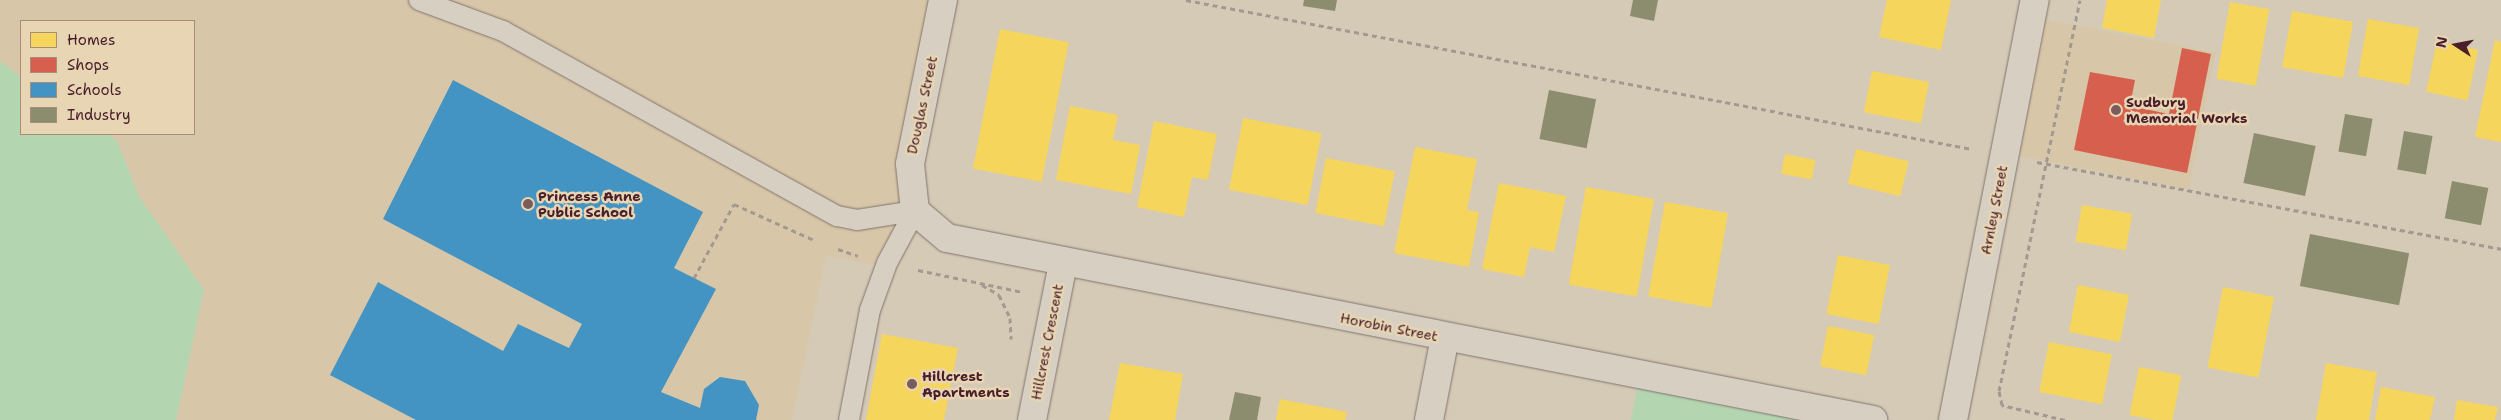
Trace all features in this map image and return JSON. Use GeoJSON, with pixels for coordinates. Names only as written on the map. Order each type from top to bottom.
{"type":"FeatureCollection","features":[{"type":"Feature","properties":{"kind":"street","name":"Douglas Street"},"geometry":{"type":"LineString","coordinates":[[915,211],[910,164],[943,0]]}},
{"type":"Feature","properties":{"kind":"street","name":"Arnley Street"},"geometry":{"type":"LineString","coordinates":[[1953,420],[2034,0]]}},
{"type":"Feature","properties":{"kind":"street","name":"Horobin Street"},"geometry":{"type":"LineString","coordinates":[[915,211],[947,238],[1444,338],[1873,420]]}},
{"type":"Feature","properties":{"kind":"street","name":"Hillcrest Crescent"},"geometry":{"type":"LineString","coordinates":[[1032,420],[1064,263]]}},
{"type":"Feature","properties":{"kind":"street"},"geometry":{"type":"LineString","coordinates":[[1429,420],[1444,338]]}},
{"type":"Feature","properties":{"kind":"lane"},"geometry":{"type":"LineString","coordinates":[[419,0],[503,30],[610,86],[837,216],[857,220],[915,211]]}},
{"type":"Feature","properties":{"kind":"lane"},"geometry":{"type":"LineString","coordinates":[[849,420],[870,310],[887,263],[915,211]]}},
{"type":"Feature","properties":{"kind":"path"},"geometry":{"type":"LineString","coordinates":[[1186,0],[2501,249]]}},
{"type":"Feature","properties":{"kind":"path"},"geometry":{"type":"LineString","coordinates":[[2065,420],[2002,406],[1999,390],[2049,164],[2080,0]]}},
{"type":"Feature","properties":{"kind":"path"},"geometry":{"type":"LineString","coordinates":[[979,284],[999,295],[1010,318],[1012,343]]}},
{"type":"Feature","properties":{"kind":"shaded area","name":"Princess Anne Public School"},"geometry":{"type":"Polygon","coordinates":[[[0,0],[940,0],[912,212],[882,266],[826,255],[792,420],[176,420],[204,290],[139,196],[117,141],[109,135],[195,135],[195,20],[20,20],[20,76],[0,61],[0,0]]]}},
{"type":"Feature","properties":{"kind":"shaded area"},"geometry":{"type":"Polygon","coordinates":[[[2032,17],[2216,53],[2189,189],[2005,153],[2032,17]]]}},
{"type":"Feature","properties":{"kind":"green space"},"geometry":{"type":"Polygon","coordinates":[[[0,61],[20,76],[20,135],[109,135],[117,141],[139,196],[204,290],[176,420],[0,420],[0,61]]]}},
{"type":"Feature","properties":{"kind":"green space"},"geometry":{"type":"Polygon","coordinates":[[[1639,378],[1861,420],[1631,420],[1639,378]]]}},
{"type":"Feature","properties":{"kind":"building: Homes"},"geometry":{"type":"Polygon","coordinates":[[[1887,0],[1951,0],[1941,50],[1879,37],[1887,0]]]}},
{"type":"Feature","properties":{"kind":"building: Homes"},"geometry":{"type":"Polygon","coordinates":[[[2107,0],[2161,0],[2154,38],[2102,28],[2107,0]]]}},
{"type":"Feature","properties":{"kind":"building: Homes"},"geometry":{"type":"Polygon","coordinates":[[[2230,2],[2269,9],[2256,86],[2216,79],[2230,2]]]}},
{"type":"Feature","properties":{"kind":"building: Homes"},"geometry":{"type":"Polygon","coordinates":[[[2292,11],[2353,22],[2343,78],[2282,67],[2292,11]]]}},
{"type":"Feature","properties":{"kind":"building: Homes"},"geometry":{"type":"Polygon","coordinates":[[[2368,19],[2419,28],[2409,85],[2358,76],[2368,19]]]}},
{"type":"Feature","properties":{"kind":"building: Homes"},"geometry":{"type":"Polygon","coordinates":[[[1000,29],[1069,42],[1042,182],[973,168],[1000,29]]]}},
{"type":"Feature","properties":{"kind":"building: Homes"},"geometry":{"type":"Polygon","coordinates":[[[2495,40],[2501,42],[2501,142],[2475,137],[2495,40]]]}},
{"type":"Feature","properties":{"kind":"building: Homes"},"geometry":{"type":"Polygon","coordinates":[[[2437,41],[2478,50],[2467,101],[2426,92],[2437,41]]]}},
{"type":"Feature","properties":{"kind":"building: Homes"},"geometry":{"type":"Polygon","coordinates":[[[1872,71],[1929,82],[1921,123],[1864,112],[1872,71]]]}},
{"type":"Feature","properties":{"kind":"building: Homes"},"geometry":{"type":"Polygon","coordinates":[[[1070,106],[1118,115],[1113,140],[1140,145],[1131,194],[1056,180],[1070,106]]]}},
{"type":"Feature","properties":{"kind":"building: Homes"},"geometry":{"type":"Polygon","coordinates":[[[1243,118],[1322,133],[1308,205],[1229,190],[1243,118]]]}},
{"type":"Feature","properties":{"kind":"building: Homes"},"geometry":{"type":"Polygon","coordinates":[[[1154,121],[1217,134],[1208,180],[1192,177],[1184,217],[1137,207],[1154,121]]]}},
{"type":"Feature","properties":{"kind":"building: Homes"},"geometry":{"type":"Polygon","coordinates":[[[1415,147],[1477,159],[1467,210],[1479,212],[1469,267],[1394,253],[1415,147]]]}},
{"type":"Feature","properties":{"kind":"building: Homes"},"geometry":{"type":"Polygon","coordinates":[[[1856,149],[1909,161],[1901,196],[1848,184],[1856,149]]]}},
{"type":"Feature","properties":{"kind":"building: Homes"},"geometry":{"type":"Polygon","coordinates":[[[1785,154],[1815,160],[1812,180],[1781,174],[1785,154]]]}},
{"type":"Feature","properties":{"kind":"building: Homes"},"geometry":{"type":"Polygon","coordinates":[[[1326,158],[1395,171],[1384,226],[1315,213],[1326,158]]]}},
{"type":"Feature","properties":{"kind":"building: Homes"},"geometry":{"type":"Polygon","coordinates":[[[1499,183],[1566,196],[1554,252],[1530,247],[1524,277],[1482,269],[1499,183]]]}},
{"type":"Feature","properties":{"kind":"building: Homes"},"geometry":{"type":"Polygon","coordinates":[[[1586,187],[1654,199],[1637,296],[1569,284],[1586,187]]]}},
{"type":"Feature","properties":{"kind":"building: Homes"},"geometry":{"type":"Polygon","coordinates":[[[1665,202],[1728,213],[1711,308],[1648,297],[1665,202]]]}},
{"type":"Feature","properties":{"kind":"building: Homes"},"geometry":{"type":"Polygon","coordinates":[[[2082,205],[2132,214],[2126,250],[2076,241],[2082,205]]]}},
{"type":"Feature","properties":{"kind":"building: Homes"},"geometry":{"type":"Polygon","coordinates":[[[1838,255],[1890,265],[1879,324],[1827,314],[1838,255]]]}},
{"type":"Feature","properties":{"kind":"building: Homes"},"geometry":{"type":"Polygon","coordinates":[[[2078,285],[2129,295],[2120,342],[2069,332],[2078,285]]]}},
{"type":"Feature","properties":{"kind":"building: Homes"},"geometry":{"type":"Polygon","coordinates":[[[2223,287],[2274,297],[2258,377],[2207,367],[2223,287]]]}},
{"type":"Feature","properties":{"kind":"building: Homes"},"geometry":{"type":"Polygon","coordinates":[[[1828,326],[1874,335],[1866,375],[1820,366],[1828,326]]]}},
{"type":"Feature","properties":{"kind":"building: Homes","name":"Hillcrest Apartments"},"geometry":{"type":"Polygon","coordinates":[[[882,334],[958,348],[944,420],[866,420],[882,334]]]}},
{"type":"Feature","properties":{"kind":"building: Homes"},"geometry":{"type":"Polygon","coordinates":[[[2049,342],[2112,354],[2102,404],[2039,392],[2049,342]]]}},
{"type":"Feature","properties":{"kind":"building: Homes"},"geometry":{"type":"Polygon","coordinates":[[[1120,363],[1183,374],[1175,420],[1109,420],[1120,363]]]}},
{"type":"Feature","properties":{"kind":"building: Homes"},"geometry":{"type":"Polygon","coordinates":[[[2326,363],[2377,372],[2369,420],[2316,420],[2326,363]]]}},
{"type":"Feature","properties":{"kind":"building: Homes"},"geometry":{"type":"Polygon","coordinates":[[[2139,367],[2181,375],[2173,420],[2155,420],[2130,415],[2139,367]]]}},
{"type":"Feature","properties":{"kind":"building: Homes"},"geometry":{"type":"Polygon","coordinates":[[[2381,387],[2435,397],[2430,420],[2375,420],[2381,387]]]}},
{"type":"Feature","properties":{"kind":"building: Homes"},"geometry":{"type":"Polygon","coordinates":[[[1280,399],[1347,412],[1345,420],[1276,420],[1280,399]]]}},
{"type":"Feature","properties":{"kind":"building: Homes"},"geometry":{"type":"Polygon","coordinates":[[[2457,400],[2498,407],[2495,420],[2454,420],[2457,400]]]}},
{"type":"Feature","properties":{"kind":"building: Shops","name":"Sudbury Memorial Works"},"geometry":{"type":"Polygon","coordinates":[[[2182,48],[2211,54],[2187,173],[2074,150],[2090,72],[2135,80],[2130,106],[2169,114],[2182,48]]]}},
{"type":"Feature","properties":{"kind":"building: Schools"},"geometry":{"type":"Polygon","coordinates":[[[453,80],[703,212],[674,268],[716,289],[661,392],[700,408],[704,389],[720,377],[745,381],[759,405],[756,420],[416,420],[330,375],[378,282],[503,351],[518,324],[569,348],[582,324],[383,219],[453,80]]]}},
{"type":"Feature","properties":{"kind":"building: Industry"},"geometry":{"type":"Polygon","coordinates":[[[1304,0],[1337,0],[1335,11],[1303,6],[1304,0]]]}},
{"type":"Feature","properties":{"kind":"building: Industry"},"geometry":{"type":"Polygon","coordinates":[[[1633,0],[1658,0],[1654,21],[1630,16],[1633,0]]]}},
{"type":"Feature","properties":{"kind":"building: Industry"},"geometry":{"type":"Polygon","coordinates":[[[1549,90],[1596,99],[1587,148],[1539,139],[1549,90]]]}},
{"type":"Feature","properties":{"kind":"building: Industry"},"geometry":{"type":"Polygon","coordinates":[[[2345,114],[2373,119],[2366,156],[2338,151],[2345,114]]]}},
{"type":"Feature","properties":{"kind":"building: Industry"},"geometry":{"type":"Polygon","coordinates":[[[2404,131],[2433,136],[2426,174],[2397,169],[2404,131]]]}},
{"type":"Feature","properties":{"kind":"building: Industry"},"geometry":{"type":"Polygon","coordinates":[[[2254,133],[2316,146],[2305,196],[2243,183],[2254,133]]]}},
{"type":"Feature","properties":{"kind":"building: Industry"},"geometry":{"type":"Polygon","coordinates":[[[2452,181],[2488,188],[2481,225],[2445,218],[2452,181]]]}},
{"type":"Feature","properties":{"kind":"building: Industry"},"geometry":{"type":"Polygon","coordinates":[[[2310,234],[2409,253],[2399,305],[2300,286],[2310,234]]]}},
{"type":"Feature","properties":{"kind":"building: Industry"},"geometry":{"type":"Polygon","coordinates":[[[1235,392],[1261,397],[1257,420],[1229,420],[1235,392]]]}},
{"type":"Feature","properties":{"kind":"place","name":"Sudbury Memorial Works"},"geometry":{"type":"Point","coordinates":[2116,110]}},
{"type":"Feature","properties":{"kind":"place","name":"Princess Anne Public School"},"geometry":{"type":"Point","coordinates":[528,204]}},
{"type":"Feature","properties":{"kind":"place","name":"Hillcrest Apartments"},"geometry":{"type":"Point","coordinates":[912,384]}}]}
